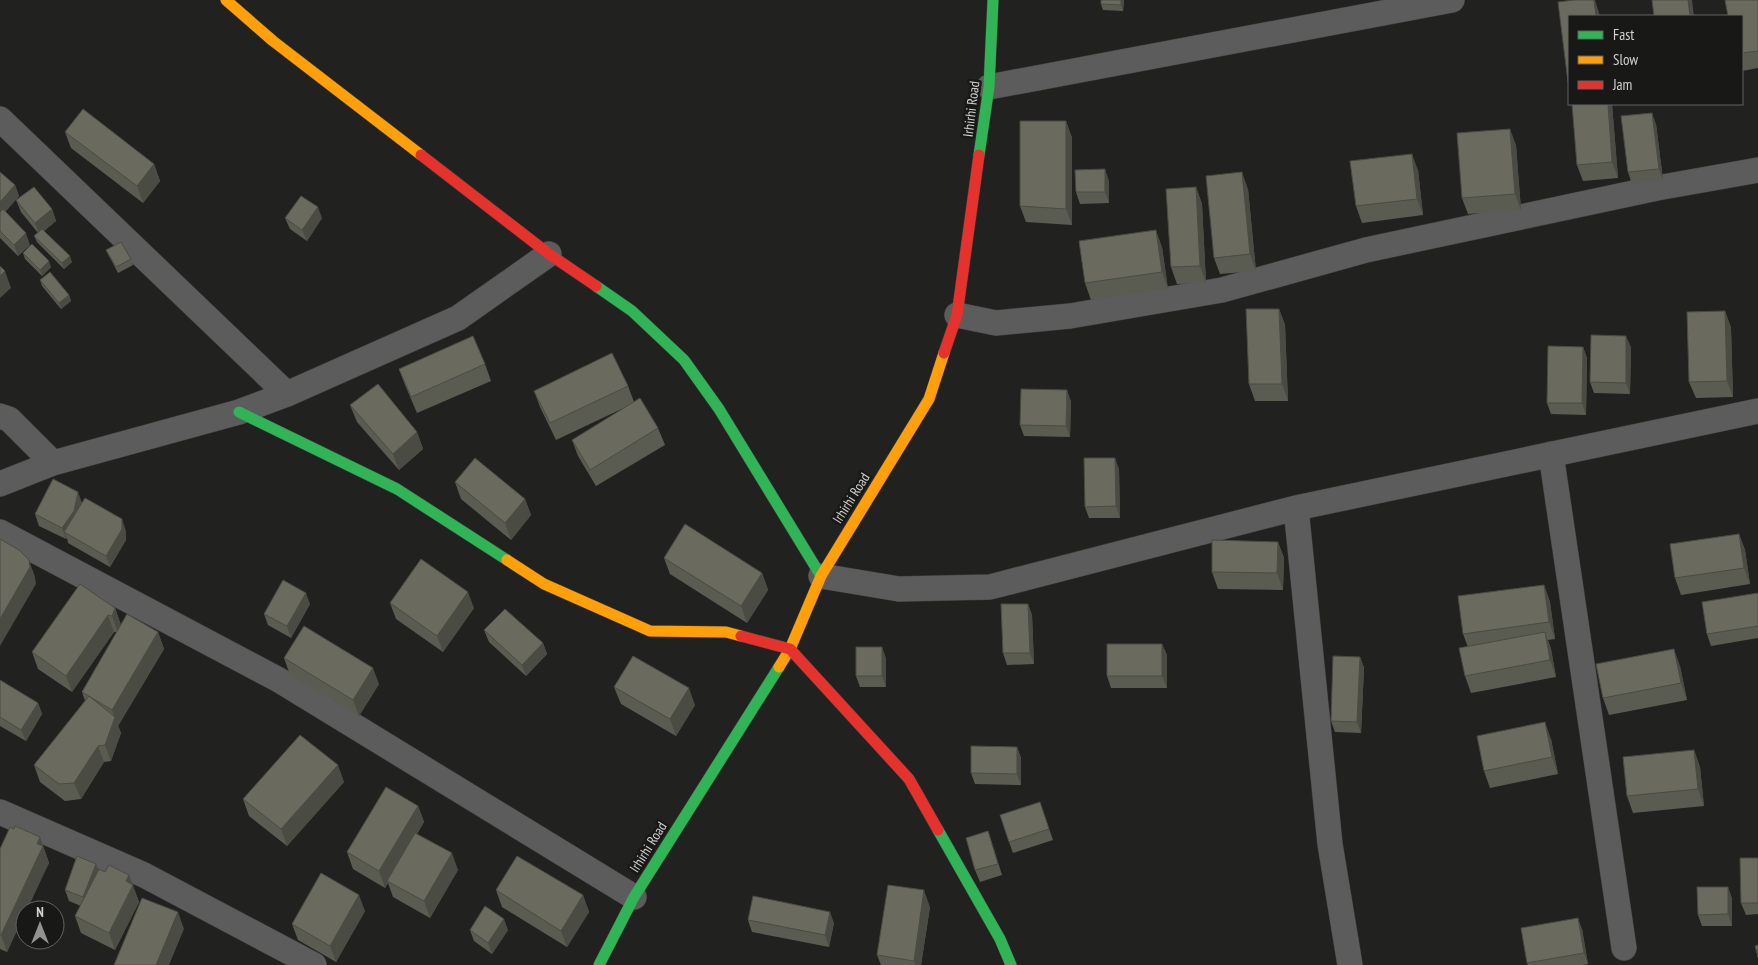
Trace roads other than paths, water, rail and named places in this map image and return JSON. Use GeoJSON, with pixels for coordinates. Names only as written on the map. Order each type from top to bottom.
{"type":"FeatureCollection","features":[{"type":"Feature","properties":{"kind":"street"},"geometry":{"type":"LineString","coordinates":[[226,0],[273,40],[549,254],[632,311],[684,360],[720,409],[821,576],[899,589],[990,586],[1296,508],[1551,454],[1758,413]]}},
{"type":"Feature","properties":{"kind":"street","name":"Irhirhi Road"},"geometry":{"type":"LineString","coordinates":[[599,965],[634,897],[790,649],[821,576],[929,399],[957,315],[990,87],[993,0]]}},
{"type":"Feature","properties":{"kind":"street"},"geometry":{"type":"LineString","coordinates":[[990,87],[1452,0]]}},
{"type":"Feature","properties":{"kind":"street"},"geometry":{"type":"LineString","coordinates":[[0,119],[287,394]]}},
{"type":"Feature","properties":{"kind":"street"},"geometry":{"type":"LineString","coordinates":[[957,315],[996,324],[1070,316],[1222,290],[1366,250],[1657,188],[1758,170]]}},
{"type":"Feature","properties":{"kind":"street"},"geometry":{"type":"LineString","coordinates":[[0,484],[52,463],[239,412],[287,394],[458,318],[549,254]]}},
{"type":"Feature","properties":{"kind":"street"},"geometry":{"type":"LineString","coordinates":[[239,412],[397,489],[544,584],[602,611],[650,631],[726,632],[790,649],[909,779],[1000,939],[1011,965]]}},
{"type":"Feature","properties":{"kind":"street"},"geometry":{"type":"LineString","coordinates":[[0,416],[9,419],[52,463]]}},
{"type":"Feature","properties":{"kind":"street"},"geometry":{"type":"LineString","coordinates":[[1551,454],[1624,948]]}},
{"type":"Feature","properties":{"kind":"street"},"geometry":{"type":"LineString","coordinates":[[1296,508],[1330,844],[1350,965]]}},
{"type":"Feature","properties":{"kind":"street"},"geometry":{"type":"LineString","coordinates":[[0,532],[278,680],[634,897]]}},
{"type":"Feature","properties":{"kind":"street"},"geometry":{"type":"LineString","coordinates":[[0,812],[144,875],[314,965]]}}]}
